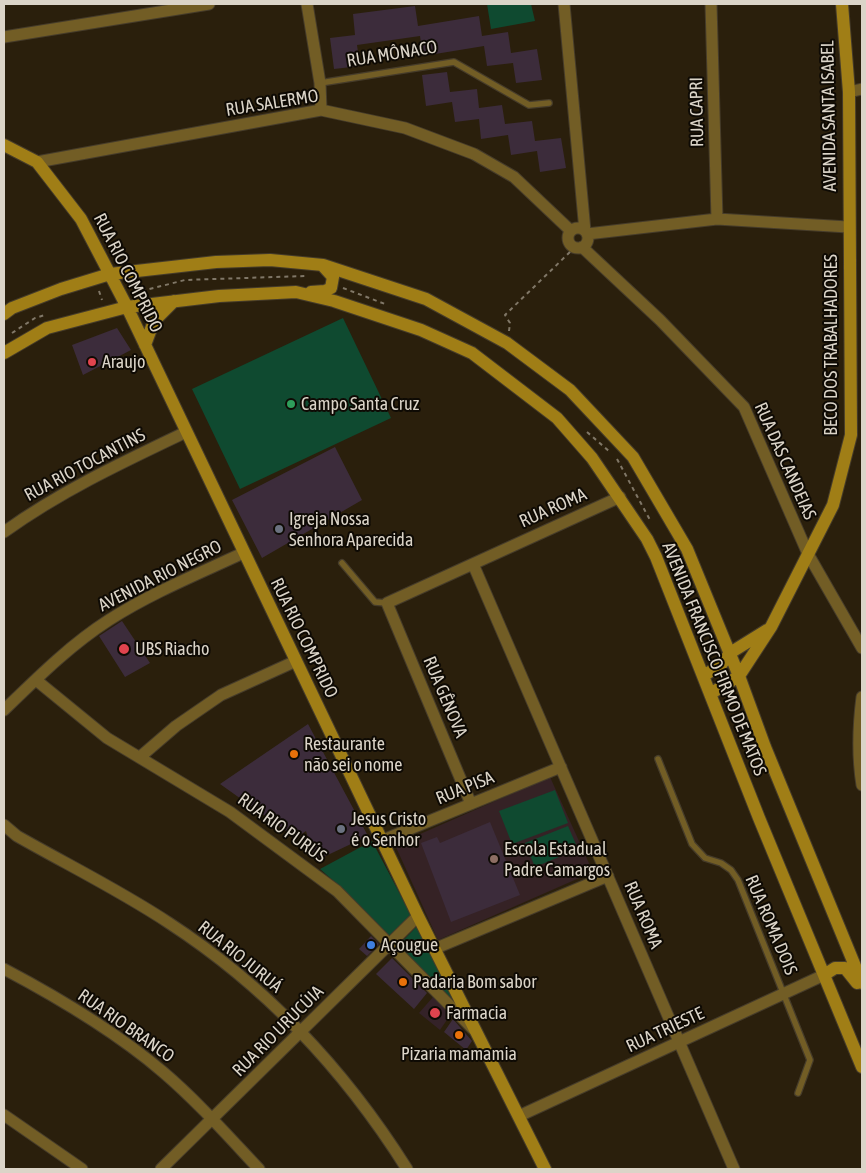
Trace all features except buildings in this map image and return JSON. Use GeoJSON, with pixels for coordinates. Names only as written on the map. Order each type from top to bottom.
{"type":"FeatureCollection","features":[{"type":"Feature","properties":{"kind":"street"},"geometry":{"type":"LineString","coordinates":[[4,38],[210,4]]}},
{"type":"Feature","properties":{"kind":"street"},"geometry":{"type":"LineString","coordinates":[[307,4],[320,83],[321,110]]}},
{"type":"Feature","properties":{"kind":"street"},"geometry":{"type":"LineString","coordinates":[[564,4],[586,233],[588,242],[579,247],[569,242],[571,231],[578,228],[586,233],[717,219],[848,227]]}},
{"type":"Feature","properties":{"kind":"street","name":"RUA CAPRI"},"geometry":{"type":"LineString","coordinates":[[711,4],[717,219]]}},
{"type":"Feature","properties":{"kind":"street","name":"AVENIDA SANTA ISABEL"},"geometry":{"type":"LineString","coordinates":[[842,4],[848,92],[848,227]]}},
{"type":"Feature","properties":{"kind":"street"},"geometry":{"type":"LineString","coordinates":[[848,92],[862,89]]}},
{"type":"Feature","properties":{"kind":"street","name":"RUA SALERMO"},"geometry":{"type":"LineString","coordinates":[[37,162],[321,110],[405,128],[474,154],[514,176],[571,231]]}},
{"type":"Feature","properties":{"kind":"street","name":"RUA RIO COMPRIDO"},"geometry":{"type":"LineString","coordinates":[[4,146],[37,162],[81,219],[127,307],[434,949],[481,1038],[545,1169]]}},
{"type":"Feature","properties":{"kind":"street","name":"BECO DOS TRABALHADORES"},"geometry":{"type":"LineString","coordinates":[[710,694],[739,676],[771,627],[833,505],[850,435],[848,227]]}},
{"type":"Feature","properties":{"kind":"street","name":"RUA DAS CANDEIAS"},"geometry":{"type":"LineString","coordinates":[[579,247],[660,320],[744,407],[808,554],[862,648]]}},
{"type":"Feature","properties":{"kind":"street","name":"AVENIDA FRANCISCO FIRMO DE MATOS"},"geometry":{"type":"LineString","coordinates":[[4,314],[12,308],[61,289],[110,274],[216,262],[270,260],[323,265],[426,299],[507,343],[570,390],[633,457],[687,549],[730,653],[765,748],[862,983]]}},
{"type":"Feature","properties":{"kind":"street"},"geometry":{"type":"LineString","coordinates":[[296,292],[325,292],[331,288],[333,277],[323,265]]}},
{"type":"Feature","properties":{"kind":"street","name":"AVENIDA FRANCISCO FIRMO DE MATOS"},"geometry":{"type":"LineString","coordinates":[[4,353],[47,328],[127,307],[175,301],[296,292],[334,301],[421,330],[472,353],[557,418],[592,458],[620,497],[656,557],[758,818],[862,1067]]}},
{"type":"Feature","properties":{"kind":"street"},"geometry":{"type":"LineString","coordinates":[[145,345],[154,321],[175,301]]}},
{"type":"Feature","properties":{"kind":"street","name":"RUA RIO TOCANTINS"},"geometry":{"type":"LineString","coordinates":[[4,532],[37,509],[87,480],[186,432]]}},
{"type":"Feature","properties":{"kind":"street","name":"RUA ROMA"},"geometry":{"type":"LineString","coordinates":[[387,603],[620,497]]}},
{"type":"Feature","properties":{"kind":"street","name":"AVENIDA RIO NEGRO"},"geometry":{"type":"LineString","coordinates":[[4,710],[76,644],[109,620],[158,592],[243,553]]}},
{"type":"Feature","properties":{"kind":"street","name":"RUA ROMA"},"geometry":{"type":"LineString","coordinates":[[474,564],[734,1169]]}},
{"type":"Feature","properties":{"kind":"street","name":"RUA GÊNOVA"},"geometry":{"type":"LineString","coordinates":[[387,603],[471,804]]}},
{"type":"Feature","properties":{"kind":"street"},"geometry":{"type":"LineString","coordinates":[[703,676],[721,665],[730,653],[771,627]]}},
{"type":"Feature","properties":{"kind":"street"},"geometry":{"type":"LineString","coordinates":[[140,756],[176,726],[221,696],[296,661]]}},
{"type":"Feature","properties":{"kind":"street","name":"RUA RIO PURÚS"},"geometry":{"type":"LineString","coordinates":[[36,680],[107,738],[140,756],[230,812],[280,847],[337,891],[481,1038]]}},
{"type":"Feature","properties":{"kind":"street"},"geometry":{"type":"LineString","coordinates":[[862,697],[857,735],[862,785]]}},
{"type":"Feature","properties":{"kind":"street","name":"RUA PISA"},"geometry":{"type":"LineString","coordinates":[[383,840],[561,768]]}},
{"type":"Feature","properties":{"kind":"street","name":"RUA RIO JURUÁ"},"geometry":{"type":"LineString","coordinates":[[4,824],[18,836],[170,923],[228,967],[303,1032],[351,1088],[407,1169]]}},
{"type":"Feature","properties":{"kind":"street"},"geometry":{"type":"LineString","coordinates":[[434,949],[608,876]]}},
{"type":"Feature","properties":{"kind":"street","name":"RUA RIO URUCÚIA"},"geometry":{"type":"LineString","coordinates":[[162,1169],[303,1032],[418,916]]}},
{"type":"Feature","properties":{"kind":"street"},"geometry":{"type":"LineString","coordinates":[[824,975],[835,968],[845,968],[854,977],[862,991]]}},
{"type":"Feature","properties":{"kind":"street","name":"RUA RIO BRANCO"},"geometry":{"type":"LineString","coordinates":[[4,969],[34,985],[131,1046],[164,1073],[213,1120],[258,1169]]}},
{"type":"Feature","properties":{"kind":"street","name":"RUA TRIESTE"},"geometry":{"type":"LineString","coordinates":[[520,1116],[824,975]]}},
{"type":"Feature","properties":{"kind":"street"},"geometry":{"type":"LineString","coordinates":[[4,1114],[82,1169]]}},
{"type":"Feature","properties":{"kind":"lane","name":"RUA MÔNACO"},"geometry":{"type":"LineString","coordinates":[[320,83],[454,62],[529,104],[549,103]]}},
{"type":"Feature","properties":{"kind":"lane"},"geometry":{"type":"LineString","coordinates":[[342,563],[375,602],[387,603]]}},
{"type":"Feature","properties":{"kind":"lane","name":"RUA ROMA DOIS"},"geometry":{"type":"LineString","coordinates":[[658,759],[692,844],[705,858],[721,863],[731,870],[738,880],[810,1060],[798,1093]]}},
{"type":"Feature","properties":{"kind":"path"},"geometry":{"type":"LineString","coordinates":[[507,343],[510,323],[505,315],[579,247]]}},
{"type":"Feature","properties":{"kind":"path"},"geometry":{"type":"LineString","coordinates":[[95,278],[106,312]]}},
{"type":"Feature","properties":{"kind":"shaded area","name":"Escola Estadual Padre Camargos"},"geometry":{"type":"Polygon","coordinates":[[[550,777],[593,872],[438,940],[395,845],[550,777]]]}},
{"type":"Feature","properties":{"kind":"shaded area","name":"Farmacia"},"geometry":{"type":"Polygon","coordinates":[[[433,997],[451,1014],[440,1030],[419,1013],[433,997]]]}},
{"type":"Feature","properties":{"kind":"green space"},"geometry":{"type":"Polygon","coordinates":[[[487,4],[531,4],[535,21],[491,29],[487,4]]]}},
{"type":"Feature","properties":{"kind":"green space","name":"Campo Santa Cruz"},"geometry":{"type":"Polygon","coordinates":[[[343,318],[391,418],[240,489],[192,389],[343,318]]]}},
{"type":"Feature","properties":{"kind":"green space"},"geometry":{"type":"Polygon","coordinates":[[[555,790],[568,823],[512,844],[499,811],[555,790]]]}},
{"type":"Feature","properties":{"kind":"green space"},"geometry":{"type":"Polygon","coordinates":[[[568,826],[578,849],[535,867],[525,843],[568,826]]]}},
{"type":"Feature","properties":{"kind":"green space"},"geometry":{"type":"Polygon","coordinates":[[[372,841],[411,915],[389,937],[344,890],[320,869],[372,841]]]}},
{"type":"Feature","properties":{"kind":"green space"},"geometry":{"type":"Polygon","coordinates":[[[417,926],[459,1009],[399,945],[417,926]]]}},
{"type":"Feature","properties":{"kind":"place","name":"Araujo"},"geometry":{"type":"Point","coordinates":[92,362]}},
{"type":"Feature","properties":{"kind":"place","name":"Campo Santa Cruz"},"geometry":{"type":"Point","coordinates":[291,404]}},
{"type":"Feature","properties":{"kind":"place","name":"Igreja Nossa Senhora Aparecida"},"geometry":{"type":"Point","coordinates":[279,529]}},
{"type":"Feature","properties":{"kind":"place","name":"UBS Riacho"},"geometry":{"type":"Point","coordinates":[124,649]}},
{"type":"Feature","properties":{"kind":"place","name":"Restaurante não sei o nome"},"geometry":{"type":"Point","coordinates":[294,754]}},
{"type":"Feature","properties":{"kind":"place","name":"Jesus Cristo é o Senhor"},"geometry":{"type":"Point","coordinates":[341,829]}},
{"type":"Feature","properties":{"kind":"place","name":"Escola Estadual Padre Camargos"},"geometry":{"type":"Point","coordinates":[494,859]}},
{"type":"Feature","properties":{"kind":"place","name":"Açougue"},"geometry":{"type":"Point","coordinates":[371,945]}},
{"type":"Feature","properties":{"kind":"place","name":"Padaria Bom sabor"},"geometry":{"type":"Point","coordinates":[403,982]}},
{"type":"Feature","properties":{"kind":"place","name":"Farmacia"},"geometry":{"type":"Point","coordinates":[435,1013]}},
{"type":"Feature","properties":{"kind":"place","name":"Pizaria mamamia"},"geometry":{"type":"Point","coordinates":[459,1035]}}]}
